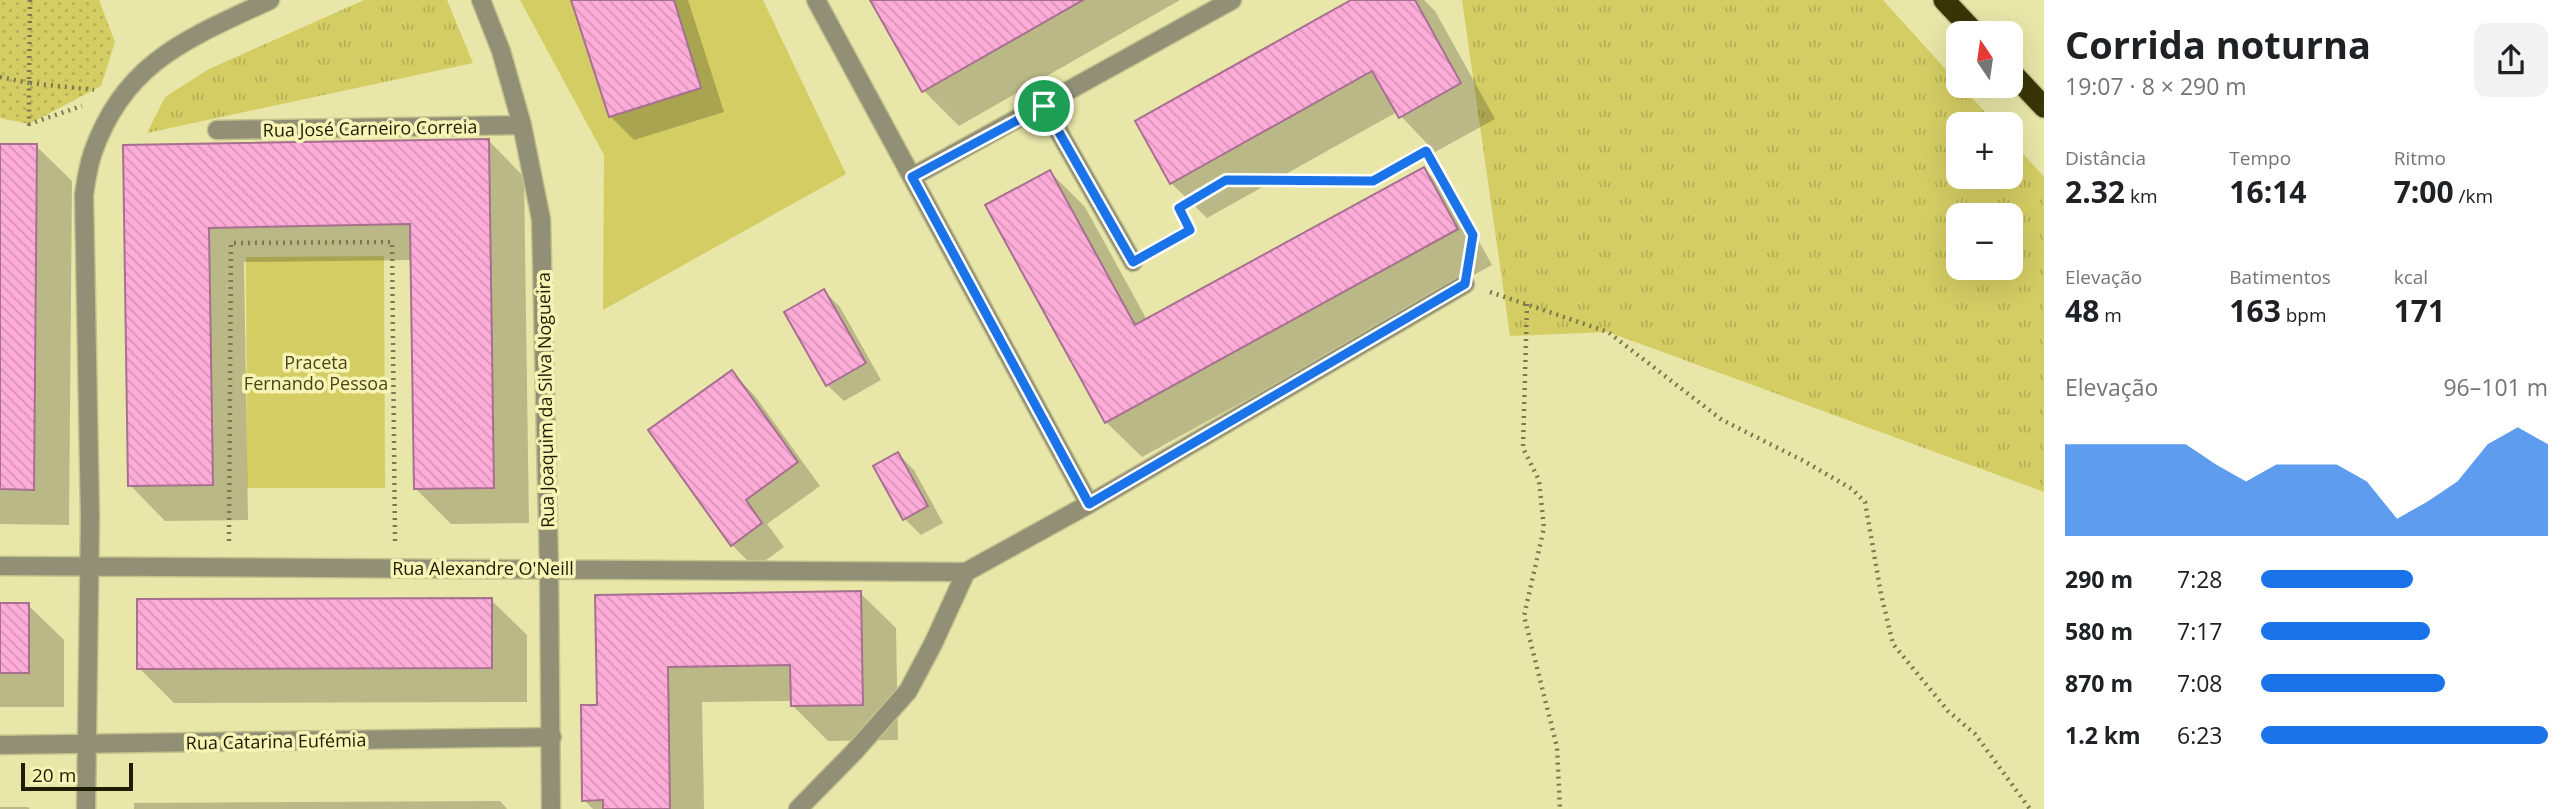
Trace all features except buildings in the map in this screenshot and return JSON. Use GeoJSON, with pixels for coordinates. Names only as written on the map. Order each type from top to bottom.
{"type":"FeatureCollection","features":[{"type":"Feature","properties":{"kind":"highway"},"geometry":{"type":"LineString","coordinates":[[1944,0],[1964,21]]}},
{"type":"Feature","properties":{"kind":"highway"},"geometry":{"type":"LineString","coordinates":[[2023,85],[2044,107]]}},
{"type":"Feature","properties":{"kind":"street"},"geometry":{"type":"LineString","coordinates":[[86,809],[90,517],[83,195],[92,155],[107,118],[123,93],[146,68],[169,50],[270,0]]}},
{"type":"Feature","properties":{"kind":"street","name":"Rua Joaquim da Silva Nogueira"},"geometry":{"type":"LineString","coordinates":[[481,0],[501,51],[522,125],[541,219],[552,737],[551,809]]}},
{"type":"Feature","properties":{"kind":"street"},"geometry":{"type":"LineString","coordinates":[[816,0],[1089,504]]}},
{"type":"Feature","properties":{"kind":"street"},"geometry":{"type":"LineString","coordinates":[[912,177],[1232,0]]}},
{"type":"Feature","properties":{"kind":"street"},"geometry":{"type":"LineString","coordinates":[[1044,106],[1133,262]]}},
{"type":"Feature","properties":{"kind":"street","name":"Rua José Carneiro Correia"},"geometry":{"type":"LineString","coordinates":[[217,130],[522,125]]}},
{"type":"Feature","properties":{"kind":"street"},"geometry":{"type":"LineString","coordinates":[[798,809],[908,691],[966,572],[1089,504],[1465,284]]}},
{"type":"Feature","properties":{"kind":"street","name":"Rua Alexandre O'Neill"},"geometry":{"type":"LineString","coordinates":[[0,565],[966,572]]}},
{"type":"Feature","properties":{"kind":"street","name":"Rua Catarina Eufémia"},"geometry":{"type":"LineString","coordinates":[[0,745],[552,737]]}},
{"type":"Feature","properties":{"kind":"path"},"geometry":{"type":"LineString","coordinates":[[30,0],[29,124],[123,93]]}},
{"type":"Feature","properties":{"kind":"path"},"geometry":{"type":"LineString","coordinates":[[0,77],[29,83],[123,93]]}},
{"type":"Feature","properties":{"kind":"path"},"geometry":{"type":"LineString","coordinates":[[1133,262],[1190,230],[1179,208],[1226,180],[1373,181],[1426,151],[1473,235],[1465,284],[1608,332],[1722,420],[1802,460],[1852,489],[1865,502],[1881,594],[1893,644],[1948,711],[1975,734],[2030,809]]}},
{"type":"Feature","properties":{"kind":"path"},"geometry":{"type":"LineString","coordinates":[[229,567],[231,243],[392,242],[396,567]]}},
{"type":"Feature","properties":{"kind":"path"},"geometry":{"type":"LineString","coordinates":[[1527,304],[1523,448],[1539,480],[1544,528],[1524,616],[1557,747],[1560,809]]}},
{"type":"Feature","properties":{"kind":"green space"},"geometry":{"type":"Polygon","coordinates":[[[0,0],[99,0],[115,42],[101,86],[29,124],[0,118],[0,0]]]}},
{"type":"Feature","properties":{"kind":"green space"},"geometry":{"type":"Polygon","coordinates":[[[364,0],[447,0],[473,63],[147,133],[165,97],[209,69],[364,0]]]}},
{"type":"Feature","properties":{"kind":"green space"},"geometry":{"type":"Polygon","coordinates":[[[520,0],[763,0],[846,174],[603,310],[604,155],[520,0]]]}},
{"type":"Feature","properties":{"kind":"green space"},"geometry":{"type":"Polygon","coordinates":[[[1462,0],[1883,0],[1946,70],[1946,98],[1972,98],[1985,112],[1946,112],[1946,189],[2023,189],[2023,153],[2044,177],[2044,492],[1608,332],[1510,336],[1462,0]]]}},
{"type":"Feature","properties":{"kind":"green space","name":"Praceta Fernando Pessoa"},"geometry":{"type":"Polygon","coordinates":[[[384,256],[385,488],[247,488],[246,257],[384,256]]]}},
{"type":"Feature","properties":{"kind":"route"},"geometry":{"type":"LineString","coordinates":[[1044,106],[1133,262],[1190,230],[1179,208],[1226,180],[1373,181],[1426,151],[1473,235],[1465,284],[1089,504],[912,177],[1044,106]]}}]}
